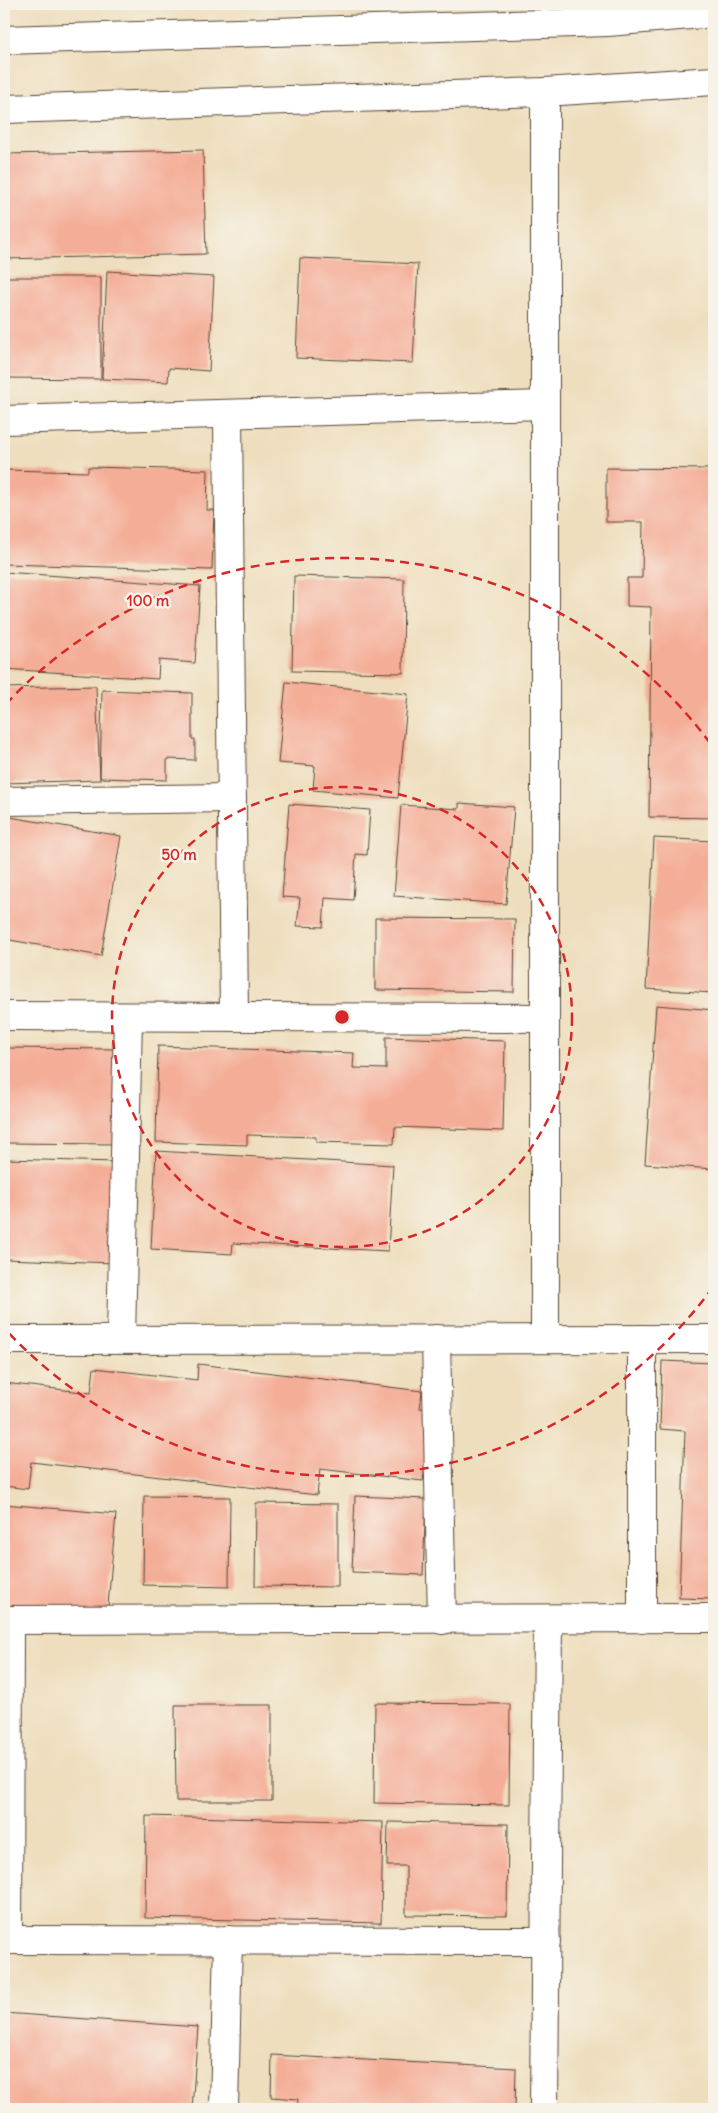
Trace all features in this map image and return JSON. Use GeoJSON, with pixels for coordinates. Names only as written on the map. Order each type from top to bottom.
{"type":"FeatureCollection","features":[{"type":"Feature","properties":{"kind":"street"},"geometry":{"type":"LineString","coordinates":[[4,40],[608,13],[714,13]]}},
{"type":"Feature","properties":{"kind":"street"},"geometry":{"type":"LineString","coordinates":[[4,109],[544,92],[714,81]]}},
{"type":"Feature","properties":{"kind":"street"},"geometry":{"type":"LineString","coordinates":[[544,92],[545,1339]]}},
{"type":"Feature","properties":{"kind":"street"},"geometry":{"type":"LineString","coordinates":[[4,420],[544,405]]}},
{"type":"Feature","properties":{"kind":"street"},"geometry":{"type":"LineString","coordinates":[[228,414],[234,1017]]}},
{"type":"Feature","properties":{"kind":"street"},"geometry":{"type":"LineString","coordinates":[[4,801],[232,798]]}},
{"type":"Feature","properties":{"kind":"street"},"geometry":{"type":"LineString","coordinates":[[4,1016],[545,1018]]}},
{"type":"Feature","properties":{"kind":"street"},"geometry":{"type":"LineString","coordinates":[[121,1340],[128,1016]]}},
{"type":"Feature","properties":{"kind":"street"},"geometry":{"type":"LineString","coordinates":[[436,1339],[442,1620]]}},
{"type":"Feature","properties":{"kind":"street"},"geometry":{"type":"LineString","coordinates":[[642,1339],[642,1619]]}},
{"type":"Feature","properties":{"kind":"street"},"geometry":{"type":"LineString","coordinates":[[4,1340],[714,1339]]}},
{"type":"Feature","properties":{"kind":"street"},"geometry":{"type":"LineString","coordinates":[[546,1941],[6,1940],[6,1620],[714,1618]]}},
{"type":"Feature","properties":{"kind":"street"},"geometry":{"type":"LineString","coordinates":[[544,2109],[548,1619]]}},
{"type":"Feature","properties":{"kind":"street"},"geometry":{"type":"LineString","coordinates":[[224,2109],[228,1940]]}},
{"type":"Feature","properties":{"kind":"building"},"geometry":{"type":"Polygon","coordinates":[[[203,150],[206,254],[4,259],[4,154],[203,150]]]}},
{"type":"Feature","properties":{"kind":"building"},"geometry":{"type":"Polygon","coordinates":[[[300,258],[418,264],[413,363],[296,358],[300,258]]]}},
{"type":"Feature","properties":{"kind":"building"},"geometry":{"type":"Polygon","coordinates":[[[107,271],[214,277],[209,371],[169,368],[168,382],[102,379],[107,271]]]}},
{"type":"Feature","properties":{"kind":"building"},"geometry":{"type":"Polygon","coordinates":[[[4,277],[101,277],[101,379],[4,378],[4,277]]]}},
{"type":"Feature","properties":{"kind":"building"},"geometry":{"type":"Polygon","coordinates":[[[88,467],[208,470],[207,510],[214,510],[212,570],[4,564],[4,470],[88,472],[88,467]]]}},
{"type":"Feature","properties":{"kind":"building"},"geometry":{"type":"Polygon","coordinates":[[[606,468],[714,469],[714,818],[649,817],[651,607],[627,606],[627,578],[642,578],[643,522],[606,522],[606,468]]]}},
{"type":"Feature","properties":{"kind":"building"},"geometry":{"type":"Polygon","coordinates":[[[4,572],[200,586],[195,663],[159,660],[158,679],[4,669],[4,572]]]}},
{"type":"Feature","properties":{"kind":"building"},"geometry":{"type":"Polygon","coordinates":[[[294,576],[404,579],[403,673],[292,671],[294,576]]]}},
{"type":"Feature","properties":{"kind":"building"},"geometry":{"type":"Polygon","coordinates":[[[286,682],[408,694],[398,798],[313,790],[315,766],[278,763],[286,682]]]}},
{"type":"Feature","properties":{"kind":"building"},"geometry":{"type":"Polygon","coordinates":[[[96,686],[100,780],[4,783],[4,688],[96,686]]]}},
{"type":"Feature","properties":{"kind":"building"},"geometry":{"type":"Polygon","coordinates":[[[102,690],[192,693],[192,739],[195,739],[195,760],[167,759],[167,780],[100,778],[102,690]]]}},
{"type":"Feature","properties":{"kind":"building"},"geometry":{"type":"Polygon","coordinates":[[[459,803],[514,807],[506,904],[394,896],[401,805],[459,809],[459,803]]]}},
{"type":"Feature","properties":{"kind":"building"},"geometry":{"type":"Polygon","coordinates":[[[289,804],[370,810],[367,855],[356,854],[353,900],[325,898],[323,927],[297,926],[300,898],[282,897],[289,804]]]}},
{"type":"Feature","properties":{"kind":"building"},"geometry":{"type":"Polygon","coordinates":[[[4,816],[121,836],[101,956],[4,939],[4,816]]]}},
{"type":"Feature","properties":{"kind":"building"},"geometry":{"type":"Polygon","coordinates":[[[654,838],[714,841],[714,993],[646,989],[654,838]]]}},
{"type":"Feature","properties":{"kind":"building"},"geometry":{"type":"Polygon","coordinates":[[[375,918],[515,919],[514,992],[375,990],[375,918]]]}},
{"type":"Feature","properties":{"kind":"building"},"geometry":{"type":"Polygon","coordinates":[[[656,1005],[714,1010],[714,1169],[645,1164],[656,1005]]]}},
{"type":"Feature","properties":{"kind":"building"},"geometry":{"type":"Polygon","coordinates":[[[386,1037],[505,1041],[503,1131],[395,1127],[394,1144],[316,1142],[316,1137],[247,1135],[247,1145],[156,1142],[158,1046],[354,1053],[353,1068],[386,1069],[386,1037]]]}},
{"type":"Feature","properties":{"kind":"building"},"geometry":{"type":"Polygon","coordinates":[[[4,1048],[118,1049],[117,1144],[4,1143],[4,1048]]]}},
{"type":"Feature","properties":{"kind":"building"},"geometry":{"type":"Polygon","coordinates":[[[156,1151],[393,1165],[388,1251],[233,1243],[232,1254],[151,1249],[156,1151]]]}},
{"type":"Feature","properties":{"kind":"building"},"geometry":{"type":"Polygon","coordinates":[[[4,1159],[117,1162],[114,1263],[4,1259],[4,1159]]]}},
{"type":"Feature","properties":{"kind":"building"},"geometry":{"type":"Polygon","coordinates":[[[662,1361],[714,1363],[714,1599],[679,1598],[685,1431],[660,1429],[662,1361]]]}},
{"type":"Feature","properties":{"kind":"building"},"geometry":{"type":"Polygon","coordinates":[[[198,1364],[422,1391],[420,1408],[432,1410],[423,1481],[320,1469],[317,1495],[31,1462],[28,1489],[4,1486],[4,1383],[91,1393],[94,1368],[197,1380],[198,1364]]]}},
{"type":"Feature","properties":{"kind":"building"},"geometry":{"type":"Polygon","coordinates":[[[144,1496],[230,1497],[229,1587],[143,1585],[144,1496]]]}},
{"type":"Feature","properties":{"kind":"building"},"geometry":{"type":"Polygon","coordinates":[[[355,1496],[426,1499],[423,1575],[352,1572],[355,1496]]]}},
{"type":"Feature","properties":{"kind":"building"},"geometry":{"type":"Polygon","coordinates":[[[256,1503],[338,1504],[338,1587],[255,1586],[256,1503]]]}},
{"type":"Feature","properties":{"kind":"building"},"geometry":{"type":"Polygon","coordinates":[[[4,1504],[116,1514],[107,1617],[4,1607],[4,1504]]]}},
{"type":"Feature","properties":{"kind":"building"},"geometry":{"type":"Polygon","coordinates":[[[375,1703],[510,1704],[509,1805],[374,1803],[375,1703]]]}},
{"type":"Feature","properties":{"kind":"building"},"geometry":{"type":"Polygon","coordinates":[[[175,1705],[272,1705],[272,1801],[176,1801],[175,1705]]]}},
{"type":"Feature","properties":{"kind":"building"},"geometry":{"type":"Polygon","coordinates":[[[146,1816],[383,1822],[381,1923],[145,1918],[146,1816]]]}},
{"type":"Feature","properties":{"kind":"building"},"geometry":{"type":"Polygon","coordinates":[[[388,1822],[508,1824],[507,1916],[406,1915],[406,1866],[387,1866],[388,1822]]]}},
{"type":"Feature","properties":{"kind":"building"},"geometry":{"type":"Polygon","coordinates":[[[4,2013],[198,2027],[192,2109],[4,2109],[4,2013]]]}},
{"type":"Feature","properties":{"kind":"building"},"geometry":{"type":"Polygon","coordinates":[[[272,2055],[516,2068],[515,2109],[297,2109],[298,2099],[271,2097],[272,2055]]]}}]}
